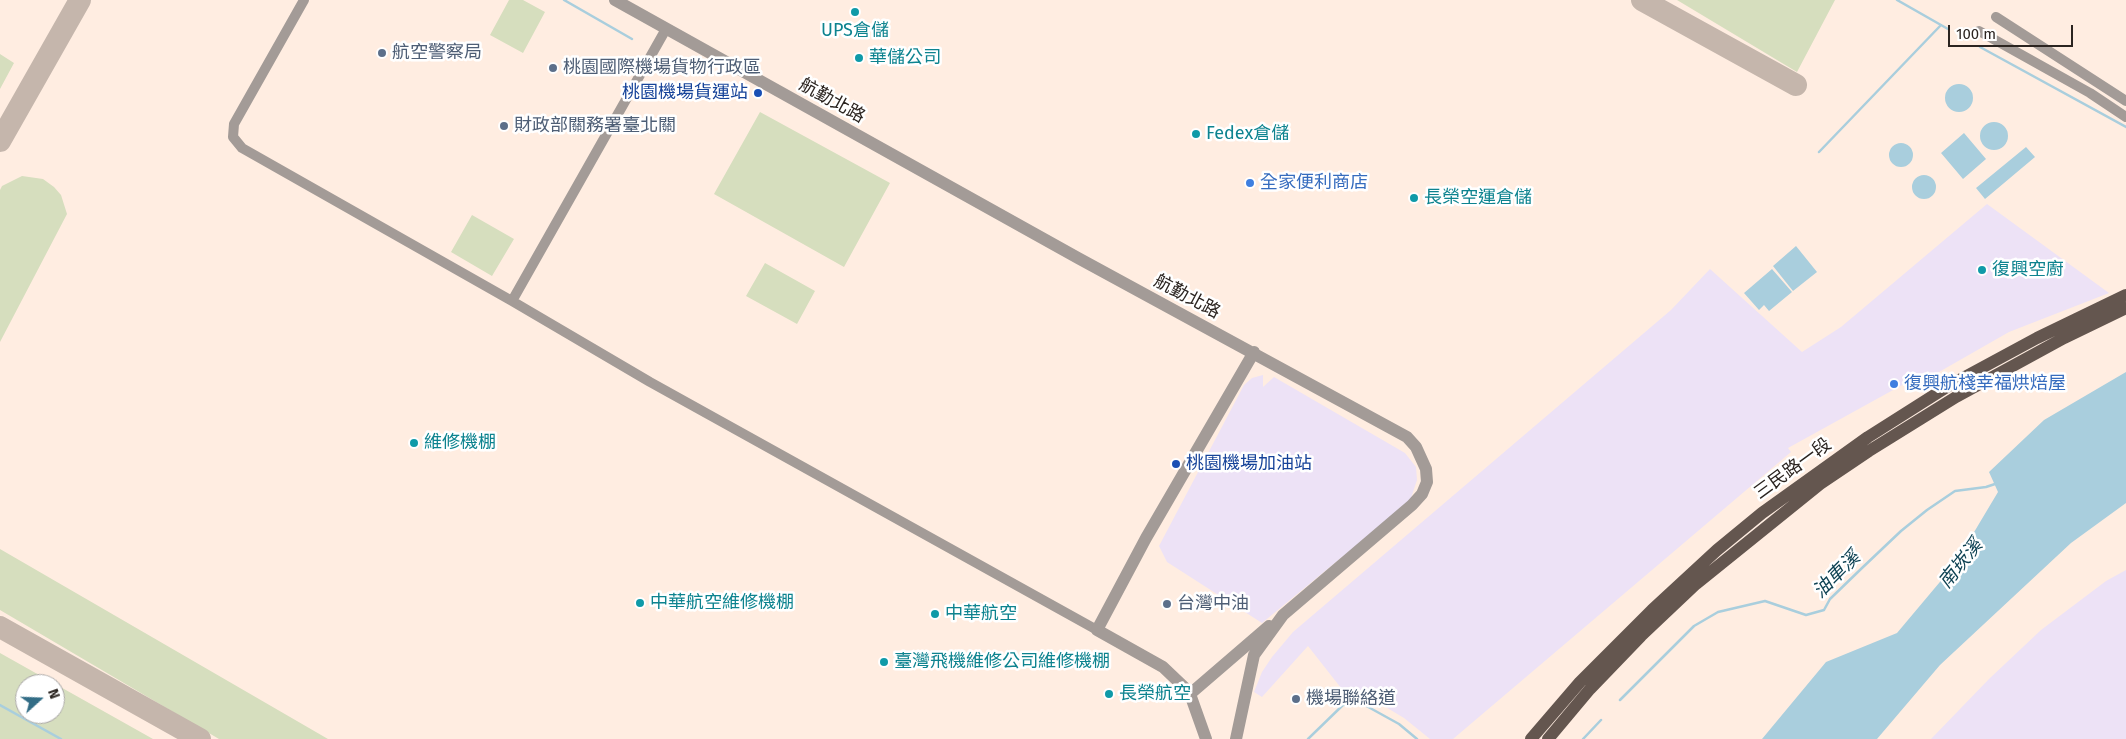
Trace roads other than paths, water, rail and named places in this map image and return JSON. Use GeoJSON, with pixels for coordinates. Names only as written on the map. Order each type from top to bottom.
{"type":"FeatureCollection","features":[{"type":"Feature","properties":{"kind":"main road","name":"三民路一段"},"geometry":{"type":"LineString","coordinates":[[1531,739],[1580,682],[1652,610],[1717,550],[1762,513],[1868,437],[1950,385],[2037,338],[2126,295]]}},
{"type":"Feature","properties":{"kind":"main road","name":"三民路一段"},"geometry":{"type":"LineString","coordinates":[[1548,739],[1590,689],[1641,636],[1696,584],[1820,484],[1868,451],[1956,397],[2064,338],[2126,308]]}},
{"type":"Feature","properties":{"kind":"street"},"geometry":{"type":"LineString","coordinates":[[304,0],[234,124],[233,137],[242,148],[512,301],[658,387],[1163,667],[1190,694],[1206,739]]}},
{"type":"Feature","properties":{"kind":"street","name":"航勤北路"},"geometry":{"type":"LineString","coordinates":[[615,0],[1078,258],[1254,352],[1407,437],[1422,457],[1426,469],[1427,482],[1422,494],[1412,505],[1283,615],[1254,655],[1236,739]]}},
{"type":"Feature","properties":{"kind":"street"},"geometry":{"type":"LineString","coordinates":[[1996,17],[2126,101]]}},
{"type":"Feature","properties":{"kind":"street"},"geometry":{"type":"LineString","coordinates":[[512,301],[666,29]]}},
{"type":"Feature","properties":{"kind":"street"},"geometry":{"type":"LineString","coordinates":[[1979,31],[2090,93],[2126,117]]}},
{"type":"Feature","properties":{"kind":"street"},"geometry":{"type":"LineString","coordinates":[[1097,630],[1146,538],[1254,352]]}},
{"type":"Feature","properties":{"kind":"street"},"geometry":{"type":"LineString","coordinates":[[1190,694],[1283,615]]}},
{"type":"Feature","properties":{"kind":"water"},"geometry":{"type":"Polygon","coordinates":[[[1959,84],[1969,88],[1973,98],[1969,108],[1959,112],[1949,108],[1945,98],[1949,88],[1959,84]]]}},
{"type":"Feature","properties":{"kind":"water"},"geometry":{"type":"Polygon","coordinates":[[[1994,122],[2004,126],[2008,136],[2004,146],[1994,150],[1984,146],[1980,136],[1984,126],[1994,122]]]}},
{"type":"Feature","properties":{"kind":"water"},"geometry":{"type":"Polygon","coordinates":[[[1964,133],[1986,159],[1963,179],[1941,153],[1964,133]]]}},
{"type":"Feature","properties":{"kind":"water"},"geometry":{"type":"Polygon","coordinates":[[[1901,143],[1909,147],[1913,155],[1909,163],[1901,167],[1893,163],[1889,155],[1893,147],[1901,143]]]}},
{"type":"Feature","properties":{"kind":"water"},"geometry":{"type":"Polygon","coordinates":[[[2026,147],[2035,157],[1985,199],[1976,188],[2026,147]]]}},
{"type":"Feature","properties":{"kind":"water"},"geometry":{"type":"Polygon","coordinates":[[[1924,175],[1932,179],[1936,187],[1932,195],[1924,199],[1916,195],[1912,187],[1916,179],[1924,175]]]}},
{"type":"Feature","properties":{"kind":"water"},"geometry":{"type":"Polygon","coordinates":[[[1796,246],[1817,272],[1793,291],[1773,266],[1796,246]]]}},
{"type":"Feature","properties":{"kind":"water"},"geometry":{"type":"Polygon","coordinates":[[[1772,269],[1792,292],[1769,311],[1764,305],[1759,310],[1744,293],[1772,269]]]}},
{"type":"Feature","properties":{"kind":"water","name":"南崁溪"},"geometry":{"type":"Polygon","coordinates":[[[2126,372],[2126,503],[2071,543],[1940,665],[1877,739],[1762,739],[1826,662],[1897,633],[1955,564],[1998,492],[1989,472],[2044,420],[2126,372]]]}},
{"type":"Feature","properties":{"kind":"waterway"},"geometry":{"type":"LineString","coordinates":[[564,0],[632,39]]}},
{"type":"Feature","properties":{"kind":"waterway"},"geometry":{"type":"LineString","coordinates":[[1897,0],[1948,29]]}},
{"type":"Feature","properties":{"kind":"waterway"},"geometry":{"type":"LineString","coordinates":[[1819,152],[1941,25]]}},
{"type":"Feature","properties":{"kind":"waterway"},"geometry":{"type":"LineString","coordinates":[[1980,47],[2126,127]]}},
{"type":"Feature","properties":{"kind":"waterway","name":"油車溪"},"geometry":{"type":"LineString","coordinates":[[1620,700],[1694,626],[1718,612],[1765,601],[1806,615],[1824,610],[1830,599],[1901,531],[1927,510],[1955,491],[1995,484]]}},
{"type":"Feature","properties":{"kind":"waterway","name":"油車溪"},"geometry":{"type":"LineString","coordinates":[[1308,739],[1343,705],[1361,703],[1399,724],[1417,739]]}},
{"type":"Feature","properties":{"kind":"waterway","name":"油車溪"},"geometry":{"type":"LineString","coordinates":[[0,705],[61,739]]}},
{"type":"Feature","properties":{"kind":"waterway","name":"油車溪"},"geometry":{"type":"LineString","coordinates":[[1583,739],[1601,720]]}},
{"type":"Feature","properties":{"kind":"place","name":"UPS倉儲"},"geometry":{"type":"Point","coordinates":[855,12]}},
{"type":"Feature","properties":{"kind":"place","name":"航空警察局"},"geometry":{"type":"Point","coordinates":[382,53]}},
{"type":"Feature","properties":{"kind":"place","name":"華儲公司"},"geometry":{"type":"Point","coordinates":[859,58]}},
{"type":"Feature","properties":{"kind":"place","name":"桃園國際機場貨物行政區"},"geometry":{"type":"Point","coordinates":[553,68]}},
{"type":"Feature","properties":{"kind":"place","name":"桃園機場貨運站"},"geometry":{"type":"Point","coordinates":[758,93]}},
{"type":"Feature","properties":{"kind":"place","name":"財政部關務署臺北關"},"geometry":{"type":"Point","coordinates":[504,126]}},
{"type":"Feature","properties":{"kind":"place","name":"Fedex倉儲"},"geometry":{"type":"Point","coordinates":[1196,134]}},
{"type":"Feature","properties":{"kind":"place","name":"全家便利商店"},"geometry":{"type":"Point","coordinates":[1250,183]}},
{"type":"Feature","properties":{"kind":"place","name":"長榮空運倉儲"},"geometry":{"type":"Point","coordinates":[1414,198]}},
{"type":"Feature","properties":{"kind":"place","name":"復興空廚"},"geometry":{"type":"Point","coordinates":[1982,270]}},
{"type":"Feature","properties":{"kind":"place","name":"復興航棧幸福烘焙屋"},"geometry":{"type":"Point","coordinates":[1894,384]}},
{"type":"Feature","properties":{"kind":"place","name":"維修機棚"},"geometry":{"type":"Point","coordinates":[414,443]}},
{"type":"Feature","properties":{"kind":"place","name":"桃園機場加油站"},"geometry":{"type":"Point","coordinates":[1176,464]}},
{"type":"Feature","properties":{"kind":"place","name":"中華航空維修機棚"},"geometry":{"type":"Point","coordinates":[640,603]}},
{"type":"Feature","properties":{"kind":"place","name":"台灣中油"},"geometry":{"type":"Point","coordinates":[1167,604]}},
{"type":"Feature","properties":{"kind":"place","name":"中華航空"},"geometry":{"type":"Point","coordinates":[935,614]}},
{"type":"Feature","properties":{"kind":"place","name":"臺灣飛機維修公司維修機棚"},"geometry":{"type":"Point","coordinates":[884,662]}},
{"type":"Feature","properties":{"kind":"place","name":"長榮航空"},"geometry":{"type":"Point","coordinates":[1109,694]}},
{"type":"Feature","properties":{"kind":"place","name":"機場聯絡道"},"geometry":{"type":"Point","coordinates":[1296,699]}}]}
